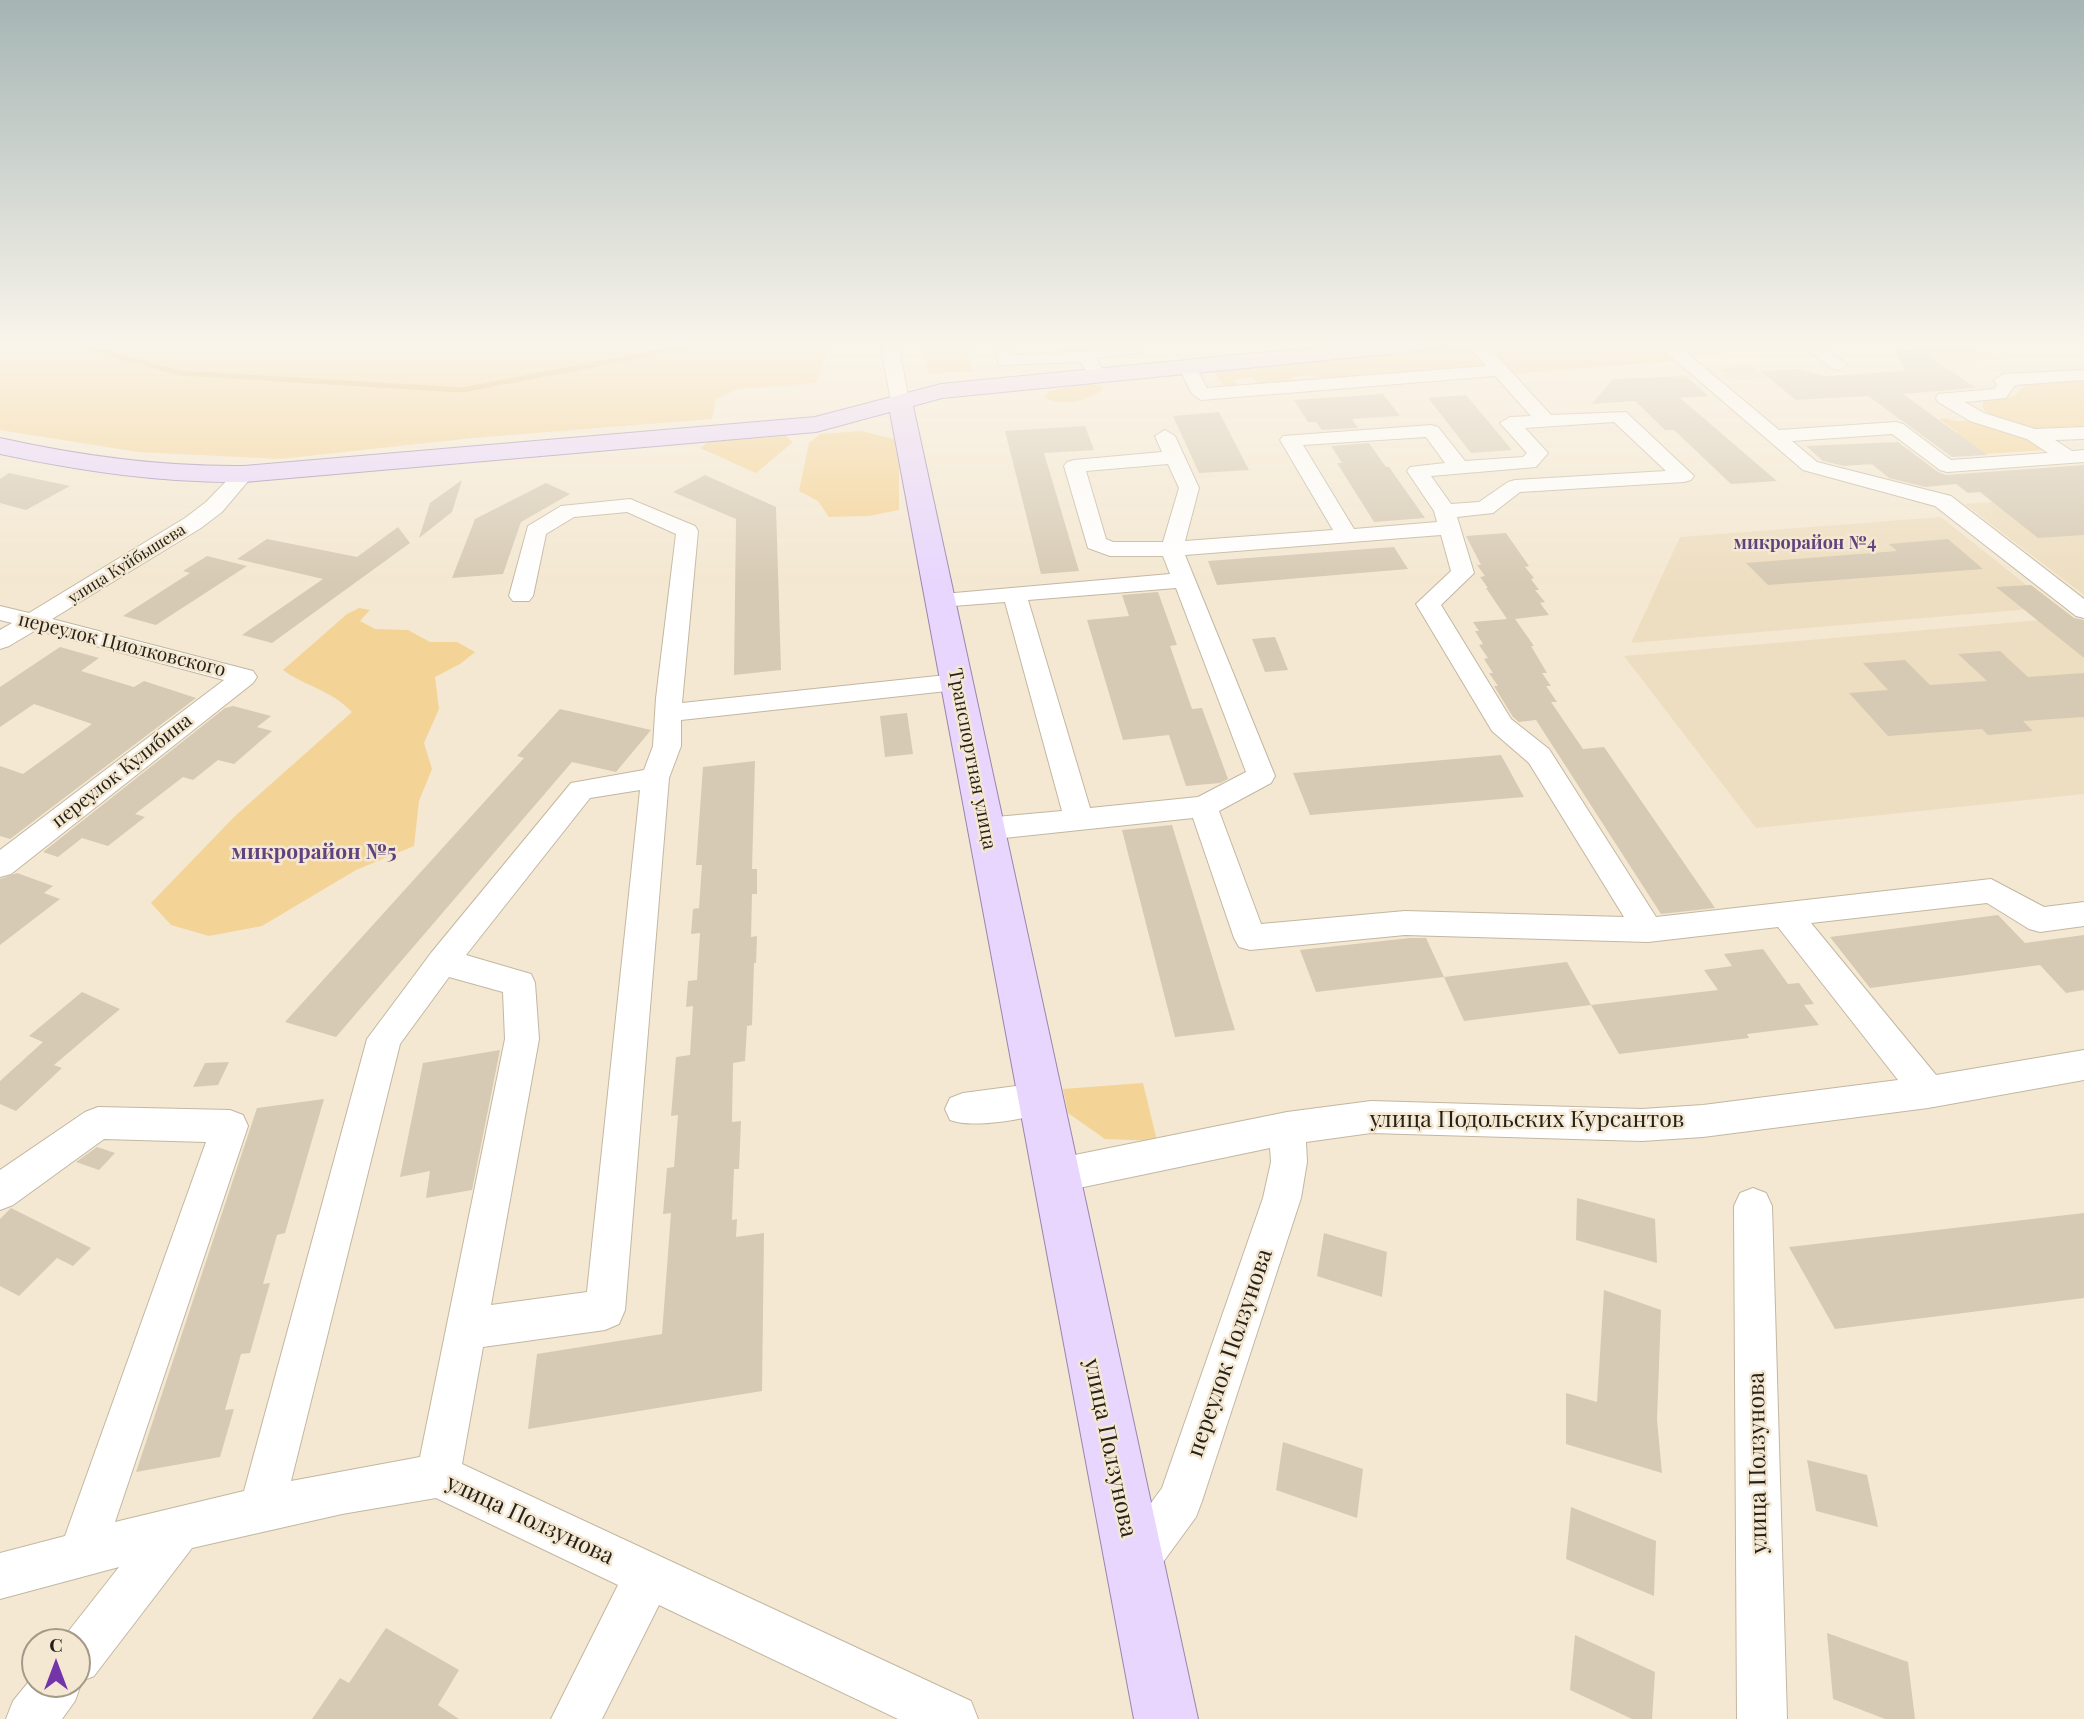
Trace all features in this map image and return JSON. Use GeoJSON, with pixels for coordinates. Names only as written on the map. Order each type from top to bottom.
{"type":"FeatureCollection","features":[{"type":"Feature","properties":{"kind":"main road"},"geometry":{"type":"LineString","coordinates":[[0,446],[140,472],[244,474],[824,422]]}},
{"type":"Feature","properties":{"kind":"main road","name":"Транспортная улица"},"geometry":{"type":"LineString","coordinates":[[905,422],[1055,1176]]}},
{"type":"Feature","properties":{"kind":"main road","name":"улица Ползунова"},"geometry":{"type":"LineString","coordinates":[[1055,1176],[1166,1719]]}},
{"type":"Feature","properties":{"kind":"street"},"geometry":{"type":"LineString","coordinates":[[1531,422],[1510,424],[1538,453],[1529,463],[1417,471],[1447,519],[1463,573],[1428,604],[1501,724],[1539,756],[1648,930]]}},
{"type":"Feature","properties":{"kind":"street"},"geometry":{"type":"LineString","coordinates":[[1175,457],[1074,466],[1096,543],[1110,549],[1171,549],[1347,535],[1447,519],[1485,508],[1515,486],[1684,476],[1626,422]]}},
{"type":"Feature","properties":{"kind":"street"},"geometry":{"type":"LineString","coordinates":[[1759,422],[1810,466],[1943,501],[2084,611]]}},
{"type":"Feature","properties":{"kind":"street"},"geometry":{"type":"LineString","coordinates":[[1994,422],[2034,435],[2076,456]]}},
{"type":"Feature","properties":{"kind":"street"},"geometry":{"type":"LineString","coordinates":[[1775,436],[1896,428],[1947,466],[2076,456]]}},
{"type":"Feature","properties":{"kind":"street"},"geometry":{"type":"LineString","coordinates":[[1347,535],[1290,440],[1431,432],[1460,468]]}},
{"type":"Feature","properties":{"kind":"street"},"geometry":{"type":"LineString","coordinates":[[2034,435],[2084,433]]}},
{"type":"Feature","properties":{"kind":"street"},"geometry":{"type":"LineString","coordinates":[[985,829],[1203,807],[1261,776],[1171,549],[1189,488],[1165,436]]}},
{"type":"Feature","properties":{"kind":"street","name":"улица Куйбышева"},"geometry":{"type":"LineString","coordinates":[[0,641],[193,523],[214,507],[244,474]]}},
{"type":"Feature","properties":{"kind":"street"},"geometry":{"type":"LineString","coordinates":[[466,1329],[605,1310],[655,778],[667,746],[669,698],[687,531],[629,505],[569,511],[536,531],[521,596]]}},
{"type":"Feature","properties":{"kind":"street"},"geometry":{"type":"LineString","coordinates":[[940,600],[1184,580]]}},
{"type":"Feature","properties":{"kind":"street"},"geometry":{"type":"LineString","coordinates":[[1015,594],[1079,819]]}},
{"type":"Feature","properties":{"kind":"street","name":"переулок Циолковского"},"geometry":{"type":"LineString","coordinates":[[0,613],[244,677]]}},
{"type":"Feature","properties":{"kind":"street","name":"переулок Кулибина"},"geometry":{"type":"LineString","coordinates":[[0,866],[244,677]]}},
{"type":"Feature","properties":{"kind":"street"},"geometry":{"type":"LineString","coordinates":[[670,713],[956,682]]}},
{"type":"Feature","properties":{"kind":"street"},"geometry":{"type":"LineString","coordinates":[[261,1511],[384,1039],[442,962],[581,790],[655,778]]}},
{"type":"Feature","properties":{"kind":"street"},"geometry":{"type":"LineString","coordinates":[[1203,807],[1250,938],[1405,923],[1648,930],[1991,891],[2040,920],[2084,914]]}},
{"type":"Feature","properties":{"kind":"street"},"geometry":{"type":"LineString","coordinates":[[1786,915],[1928,1092]]}},
{"type":"Feature","properties":{"kind":"street"},"geometry":{"type":"LineString","coordinates":[[438,1476],[522,1039],[519,983],[442,962]]}},
{"type":"Feature","properties":{"kind":"street","name":"улица Подольских Курсантов"},"geometry":{"type":"LineString","coordinates":[[1055,1176],[1287,1128],[1371,1117],[1642,1125],[1703,1121],[1928,1092],[2084,1065]]}},
{"type":"Feature","properties":{"kind":"street"},"geometry":{"type":"LineString","coordinates":[[963,1109],[1039,1099]]}},
{"type":"Feature","properties":{"kind":"street"},"geometry":{"type":"LineString","coordinates":[[0,1192],[98,1123],[230,1126],[81,1554]]}},
{"type":"Feature","properties":{"kind":"street","name":"переулок Ползунова"},"geometry":{"type":"LineString","coordinates":[[1134,1564],[1180,1501],[1282,1199],[1289,1163],[1287,1128]]}},
{"type":"Feature","properties":{"kind":"street","name":"улица Ползунова"},"geometry":{"type":"LineString","coordinates":[[1753,1206],[1762,1719]]}},
{"type":"Feature","properties":{"kind":"street","name":"улица Ползунова"},"geometry":{"type":"LineString","coordinates":[[0,1576],[179,1528],[342,1492],[438,1476],[953,1719]]}},
{"type":"Feature","properties":{"kind":"street"},"geometry":{"type":"LineString","coordinates":[[91,1641],[179,1528]]}},
{"type":"Feature","properties":{"kind":"street"},"geometry":{"type":"LineString","coordinates":[[576,1719],[648,1576]]}},
{"type":"Feature","properties":{"kind":"street"},"geometry":{"type":"LineString","coordinates":[[31,1719],[47,1698]]}},
{"type":"Feature","properties":{"kind":"shaded area"},"geometry":{"type":"Polygon","coordinates":[[[0,422],[671,422],[473,438],[280,459],[138,452],[0,430],[0,422]]]}},
{"type":"Feature","properties":{"kind":"shaded area"},"geometry":{"type":"Polygon","coordinates":[[[1943,422],[1997,424],[2023,435],[2046,450],[1968,455],[1940,434],[1957,432],[1943,422]]]}},
{"type":"Feature","properties":{"kind":"shaded area"},"geometry":{"type":"Polygon","coordinates":[[[2006,422],[2084,422],[2084,430],[2073,426],[2032,430],[2006,422]]]}},
{"type":"Feature","properties":{"kind":"shaded area"},"geometry":{"type":"Polygon","coordinates":[[[861,431],[894,439],[899,466],[899,510],[869,516],[829,517],[818,501],[799,491],[809,443],[820,434],[861,431]]]}},
{"type":"Feature","properties":{"kind":"shaded area"},"geometry":{"type":"Polygon","coordinates":[[[786,436],[793,442],[756,473],[700,448],[708,442],[786,436]]]}},
{"type":"Feature","properties":{"kind":"shaded area"},"geometry":{"type":"Polygon","coordinates":[[[2084,495],[2084,595],[1965,504],[2084,495]]]}},
{"type":"Feature","properties":{"kind":"shaded area"},"geometry":{"type":"Polygon","coordinates":[[[1941,517],[2054,607],[1631,643],[1680,537],[1941,517]]]}},
{"type":"Feature","properties":{"kind":"shaded area"},"geometry":{"type":"Polygon","coordinates":[[[359,608],[370,610],[360,621],[375,629],[408,630],[430,642],[457,642],[475,652],[460,664],[435,677],[439,709],[424,743],[432,769],[419,801],[414,846],[356,870],[262,926],[209,936],[171,925],[151,903],[235,816],[352,712],[335,698],[283,670],[347,614],[359,608]]]}},
{"type":"Feature","properties":{"kind":"shaded area"},"geometry":{"type":"Polygon","coordinates":[[[2064,618],[2084,634],[2084,794],[1756,828],[1624,656],[2064,618]]]}},
{"type":"Feature","properties":{"kind":"shaded area"},"geometry":{"type":"Polygon","coordinates":[[[1143,1083],[1157,1141],[1105,1139],[1068,1113],[1063,1089],[1143,1083]]]}},
{"type":"Feature","properties":{"kind":"building"},"geometry":{"type":"Polygon","coordinates":[[[1176,422],[1224,422],[1249,470],[1199,473],[1176,422]]]}},
{"type":"Feature","properties":{"kind":"building"},"geometry":{"type":"Polygon","coordinates":[[[1316,422],[1354,422],[1358,428],[1322,430],[1316,422]]]}},
{"type":"Feature","properties":{"kind":"building"},"geometry":{"type":"Polygon","coordinates":[[[1447,422],[1489,422],[1512,450],[1471,453],[1447,422]]]}},
{"type":"Feature","properties":{"kind":"building"},"geometry":{"type":"Polygon","coordinates":[[[1657,422],[1708,422],[1777,481],[1731,484],[1674,430],[1665,430],[1657,422]]]}},
{"type":"Feature","properties":{"kind":"building"},"geometry":{"type":"Polygon","coordinates":[[[1904,422],[1942,422],[1987,455],[1952,457],[1904,422]]]}},
{"type":"Feature","properties":{"kind":"building"},"geometry":{"type":"Polygon","coordinates":[[[1085,426],[1094,450],[1044,453],[1079,571],[1041,574],[1005,431],[1085,426]]]}},
{"type":"Feature","properties":{"kind":"building"},"geometry":{"type":"Polygon","coordinates":[[[1898,442],[1946,475],[2084,465],[2084,535],[2038,538],[1980,492],[1968,493],[1956,484],[1925,487],[1889,478],[1872,464],[1844,466],[1823,461],[1806,446],[1898,442]]]}},
{"type":"Feature","properties":{"kind":"building"},"geometry":{"type":"Polygon","coordinates":[[[1369,443],[1425,518],[1374,522],[1337,463],[1342,463],[1331,446],[1369,443]]]}},
{"type":"Feature","properties":{"kind":"building"},"geometry":{"type":"Polygon","coordinates":[[[9,473],[70,486],[26,510],[0,503],[0,479],[9,473]]]}},
{"type":"Feature","properties":{"kind":"building"},"geometry":{"type":"Polygon","coordinates":[[[705,475],[776,507],[781,670],[734,675],[736,519],[673,492],[705,475]]]}},
{"type":"Feature","properties":{"kind":"building"},"geometry":{"type":"Polygon","coordinates":[[[462,480],[452,512],[419,538],[430,503],[462,480]]]}},
{"type":"Feature","properties":{"kind":"building"},"geometry":{"type":"Polygon","coordinates":[[[546,483],[570,494],[521,522],[503,574],[452,578],[475,519],[546,483]]]}},
{"type":"Feature","properties":{"kind":"building"},"geometry":{"type":"Polygon","coordinates":[[[398,527],[410,543],[272,643],[242,635],[323,579],[237,559],[267,539],[357,557],[398,527]]]}},
{"type":"Feature","properties":{"kind":"building"},"geometry":{"type":"Polygon","coordinates":[[[1506,533],[1529,566],[1525,567],[1534,578],[1531,579],[1539,590],[1535,590],[1545,602],[1540,603],[1549,615],[1515,619],[1534,646],[1531,646],[1547,673],[1542,673],[1551,686],[1546,686],[1557,702],[1551,702],[1583,749],[1604,747],[1715,908],[1661,914],[1536,720],[1519,722],[1494,686],[1498,686],[1489,673],[1493,673],[1484,659],[1488,658],[1479,645],[1483,644],[1473,622],[1507,619],[1480,577],[1485,576],[1477,565],[1481,565],[1466,536],[1506,533]]]}},
{"type":"Feature","properties":{"kind":"building"},"geometry":{"type":"Polygon","coordinates":[[[1948,539],[1983,569],[1768,585],[1746,563],[1897,551],[1889,544],[1948,539]]]}},
{"type":"Feature","properties":{"kind":"building"},"geometry":{"type":"Polygon","coordinates":[[[1394,547],[1408,569],[1217,585],[1208,561],[1394,547]]]}},
{"type":"Feature","properties":{"kind":"building"},"geometry":{"type":"Polygon","coordinates":[[[207,556],[247,566],[156,625],[123,616],[190,573],[183,571],[207,556]]]}},
{"type":"Feature","properties":{"kind":"building"},"geometry":{"type":"Polygon","coordinates":[[[2031,585],[2074,618],[2084,620],[2084,658],[1996,587],[2031,585]]]}},
{"type":"Feature","properties":{"kind":"building"},"geometry":{"type":"Polygon","coordinates":[[[1158,592],[1177,645],[1170,646],[1192,709],[1202,708],[1228,779],[1220,783],[1186,786],[1169,735],[1123,740],[1087,620],[1129,616],[1122,595],[1158,592]]]}},
{"type":"Feature","properties":{"kind":"building"},"geometry":{"type":"Polygon","coordinates":[[[1275,637],[1288,670],[1265,672],[1252,639],[1275,637]]]}},
{"type":"Feature","properties":{"kind":"building"},"geometry":{"type":"Polygon","coordinates":[[[60,647],[99,658],[81,671],[134,687],[144,681],[196,698],[10,839],[0,836],[0,766],[23,774],[92,724],[34,704],[0,727],[0,687],[60,647]]]}},
{"type":"Feature","properties":{"kind":"building"},"geometry":{"type":"Polygon","coordinates":[[[2000,651],[2028,677],[2084,673],[2084,717],[2023,721],[2033,731],[1988,735],[1982,729],[1888,736],[1849,693],[1888,690],[1863,663],[1905,660],[1930,685],[1987,681],[1958,654],[2000,651]]]}},
{"type":"Feature","properties":{"kind":"building"},"geometry":{"type":"Polygon","coordinates":[[[233,706],[271,716],[257,727],[272,731],[234,764],[218,760],[193,780],[183,777],[135,814],[145,817],[108,846],[82,838],[58,857],[43,852],[225,708],[233,706]]]}},
{"type":"Feature","properties":{"kind":"building"},"geometry":{"type":"Polygon","coordinates":[[[560,709],[651,730],[616,772],[572,762],[336,1037],[285,1022],[524,758],[517,756],[560,709]]]}},
{"type":"Feature","properties":{"kind":"building"},"geometry":{"type":"Polygon","coordinates":[[[907,713],[913,754],[885,757],[880,716],[907,713]]]}},
{"type":"Feature","properties":{"kind":"building"},"geometry":{"type":"Polygon","coordinates":[[[1501,755],[1524,797],[1310,815],[1293,773],[1501,755]]]}},
{"type":"Feature","properties":{"kind":"building"},"geometry":{"type":"Polygon","coordinates":[[[755,761],[752,869],[757,869],[757,894],[752,894],[751,937],[757,936],[756,963],[752,1025],[747,1026],[745,1061],[733,1063],[732,1122],[741,1121],[739,1169],[734,1169],[732,1220],[737,1219],[736,1237],[764,1233],[762,1391],[528,1429],[537,1354],[662,1334],[671,1213],[663,1214],[667,1168],[674,1167],[678,1115],[671,1116],[676,1057],[690,1055],[693,1006],[686,1007],[688,981],[697,980],[700,933],[691,934],[693,909],[699,908],[702,865],[696,865],[703,767],[755,761]]]}},
{"type":"Feature","properties":{"kind":"building"},"geometry":{"type":"Polygon","coordinates":[[[1172,825],[1235,1030],[1175,1037],[1122,830],[1172,825]]]}},
{"type":"Feature","properties":{"kind":"building"},"geometry":{"type":"Polygon","coordinates":[[[17,873],[53,886],[44,893],[60,899],[0,945],[0,879],[17,873]]]}},
{"type":"Feature","properties":{"kind":"building"},"geometry":{"type":"Polygon","coordinates":[[[1998,915],[2025,943],[2084,935],[2084,990],[2066,993],[2040,965],[1870,988],[1830,937],[1998,915]]]}},
{"type":"Feature","properties":{"kind":"building"},"geometry":{"type":"Polygon","coordinates":[[[1426,938],[1444,977],[1316,992],[1300,950],[1426,938]]]}},
{"type":"Feature","properties":{"kind":"building"},"geometry":{"type":"Polygon","coordinates":[[[1763,949],[1788,984],[1799,983],[1814,1004],[1804,1005],[1819,1025],[1747,1034],[1749,1038],[1619,1054],[1591,1005],[1718,990],[1704,970],[1732,966],[1724,954],[1763,949]]]}},
{"type":"Feature","properties":{"kind":"building"},"geometry":{"type":"Polygon","coordinates":[[[1567,962],[1591,1005],[1464,1021],[1444,977],[1567,962]]]}},
{"type":"Feature","properties":{"kind":"building"},"geometry":{"type":"Polygon","coordinates":[[[82,992],[120,1009],[54,1065],[62,1068],[16,1111],[0,1104],[0,1081],[43,1042],[29,1036],[82,992]]]}},
{"type":"Feature","properties":{"kind":"building"},"geometry":{"type":"Polygon","coordinates":[[[500,1050],[472,1190],[426,1198],[430,1171],[400,1177],[423,1063],[500,1050]]]}},
{"type":"Feature","properties":{"kind":"building"},"geometry":{"type":"Polygon","coordinates":[[[229,1062],[218,1085],[193,1087],[205,1063],[229,1062]]]}},
{"type":"Feature","properties":{"kind":"building"},"geometry":{"type":"Polygon","coordinates":[[[324,1099],[285,1233],[277,1235],[263,1284],[270,1283],[250,1353],[241,1354],[225,1410],[234,1409],[220,1457],[136,1472],[257,1108],[324,1099]]]}},
{"type":"Feature","properties":{"kind":"building"},"geometry":{"type":"Polygon","coordinates":[[[97,1147],[115,1153],[99,1170],[76,1162],[97,1147]]]}},
{"type":"Feature","properties":{"kind":"building"},"geometry":{"type":"Polygon","coordinates":[[[1577,1198],[1655,1219],[1657,1263],[1576,1240],[1577,1198]]]}},
{"type":"Feature","properties":{"kind":"building"},"geometry":{"type":"Polygon","coordinates":[[[11,1208],[91,1248],[73,1266],[57,1258],[19,1296],[0,1286],[0,1219],[11,1208]]]}},
{"type":"Feature","properties":{"kind":"building"},"geometry":{"type":"Polygon","coordinates":[[[2084,1213],[2084,1298],[1835,1329],[1789,1247],[2084,1213]]]}},
{"type":"Feature","properties":{"kind":"building"},"geometry":{"type":"Polygon","coordinates":[[[1324,1233],[1387,1252],[1382,1297],[1317,1276],[1324,1233]]]}},
{"type":"Feature","properties":{"kind":"building"},"geometry":{"type":"Polygon","coordinates":[[[1604,1290],[1661,1310],[1657,1420],[1662,1473],[1566,1444],[1566,1393],[1597,1402],[1604,1290]]]}},
{"type":"Feature","properties":{"kind":"building"},"geometry":{"type":"Polygon","coordinates":[[[1283,1442],[1363,1469],[1357,1518],[1276,1490],[1283,1442]]]}},
{"type":"Feature","properties":{"kind":"building"},"geometry":{"type":"Polygon","coordinates":[[[1807,1460],[1867,1475],[1878,1527],[1816,1511],[1807,1460]]]}},
{"type":"Feature","properties":{"kind":"building"},"geometry":{"type":"Polygon","coordinates":[[[1571,1507],[1656,1541],[1654,1596],[1566,1559],[1571,1507]]]}},
{"type":"Feature","properties":{"kind":"building"},"geometry":{"type":"Polygon","coordinates":[[[386,1628],[459,1670],[438,1705],[459,1719],[312,1719],[340,1678],[349,1683],[386,1628]]]}},
{"type":"Feature","properties":{"kind":"building"},"geometry":{"type":"Polygon","coordinates":[[[1827,1633],[1908,1662],[1915,1719],[1885,1719],[1833,1699],[1827,1633]]]}},
{"type":"Feature","properties":{"kind":"building"},"geometry":{"type":"Polygon","coordinates":[[[1575,1635],[1655,1672],[1652,1719],[1632,1719],[1570,1690],[1575,1635]]]}},
{"type":"Feature","properties":{"kind":"district","name":"микрорайон №4"},"geometry":{"type":"Point","coordinates":[1805,543]}},
{"type":"Feature","properties":{"kind":"district","name":"микрорайон №5"},"geometry":{"type":"Point","coordinates":[314,852]}}]}
